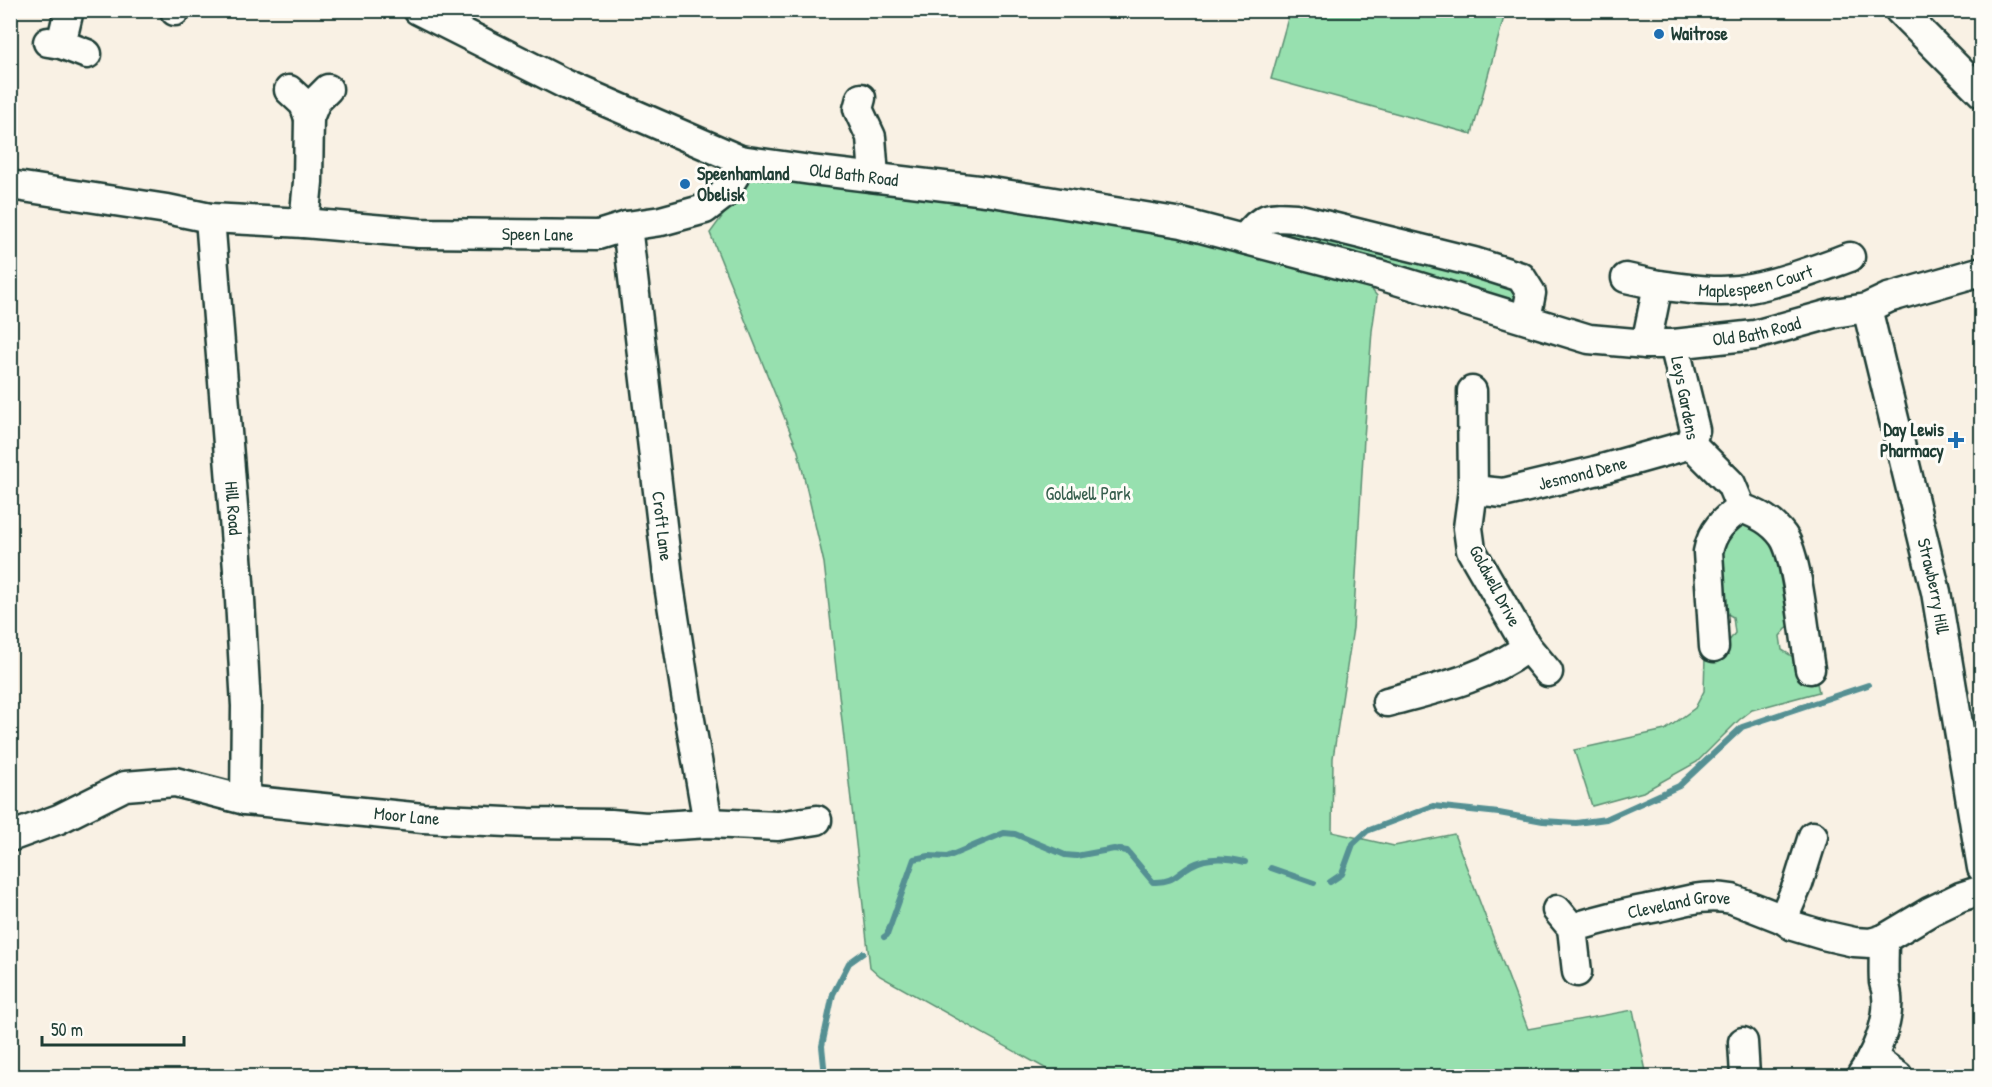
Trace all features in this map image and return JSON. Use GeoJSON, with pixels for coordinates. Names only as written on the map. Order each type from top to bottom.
{"type":"FeatureCollection","features":[{"type":"Feature","properties":{"kind":"street"},"geometry":{"type":"LineString","coordinates":[[66,47],[69,10]]}},
{"type":"Feature","properties":{"kind":"street"},"geometry":{"type":"LineString","coordinates":[[1899,10],[1982,93]]}},
{"type":"Feature","properties":{"kind":"street","name":"Old Bath Road"},"geometry":{"type":"LineString","coordinates":[[420,11],[567,85],[740,160],[986,191],[1182,223],[1380,275],[1589,339],[1674,344],[1755,335],[1834,313],[1867,308],[1888,298],[1982,271]]}},
{"type":"Feature","properties":{"kind":"street"},"geometry":{"type":"LineString","coordinates":[[309,118],[316,101],[328,89]]}},
{"type":"Feature","properties":{"kind":"street"},"geometry":{"type":"LineString","coordinates":[[290,90],[304,104],[309,118],[308,182],[304,223]]}},
{"type":"Feature","properties":{"kind":"street"},"geometry":{"type":"LineString","coordinates":[[861,98],[858,109],[871,137],[874,176]]}},
{"type":"Feature","properties":{"kind":"street","name":"Speen Lane"},"geometry":{"type":"LineString","coordinates":[[10,185],[167,209],[210,218],[419,233],[576,236],[598,235],[627,226],[661,221],[705,209],[722,196],[735,175],[740,160]]}},
{"type":"Feature","properties":{"kind":"street","name":"Hill Road"},"geometry":{"type":"LineString","coordinates":[[210,218],[240,582],[246,706],[245,800]]}},
{"type":"Feature","properties":{"kind":"street"},"geometry":{"type":"LineString","coordinates":[[1245,239],[1254,225],[1263,219],[1296,218],[1474,262],[1521,277],[1531,293],[1526,319]]}},
{"type":"Feature","properties":{"kind":"street","name":"Croft Lane"},"geometry":{"type":"LineString","coordinates":[[627,226],[669,585],[708,823]]}},
{"type":"Feature","properties":{"kind":"street","name":"Maplespeen Court"},"geometry":{"type":"LineString","coordinates":[[1626,278],[1698,290],[1737,290],[1800,275],[1850,257]]}},
{"type":"Feature","properties":{"kind":"street"},"geometry":{"type":"LineString","coordinates":[[1646,344],[1658,285]]}},
{"type":"Feature","properties":{"kind":"street","name":"Strawberry Hill"},"geometry":{"type":"LineString","coordinates":[[1867,308],[1936,592],[1982,868]]}},
{"type":"Feature","properties":{"kind":"street","name":"Leys Gardens"},"geometry":{"type":"LineString","coordinates":[[1674,344],[1695,430],[1691,444],[1731,484],[1741,508]]}},
{"type":"Feature","properties":{"kind":"street","name":"Goldwell Drive"},"geometry":{"type":"LineString","coordinates":[[1466,407],[1473,490],[1468,528],[1472,550],[1527,647],[1548,672]]}},
{"type":"Feature","properties":{"kind":"street","name":"Jesmond Dene"},"geometry":{"type":"LineString","coordinates":[[1473,490],[1503,493],[1595,471],[1691,444]]}},
{"type":"Feature","properties":{"kind":"street"},"geometry":{"type":"LineString","coordinates":[[1718,635],[1708,552],[1711,538],[1728,516],[1741,508],[1761,515],[1784,537],[1791,553],[1794,570],[1796,641],[1810,669]]}},
{"type":"Feature","properties":{"kind":"street","name":"Goldwell Drive"},"geometry":{"type":"LineString","coordinates":[[1387,702],[1443,696],[1500,666],[1527,647]]}},
{"type":"Feature","properties":{"kind":"street","name":"Moor Lane"},"geometry":{"type":"LineString","coordinates":[[10,837],[59,819],[124,786],[175,783],[245,800],[446,819],[646,827],[708,823],[778,826],[817,820]]}},
{"type":"Feature","properties":{"kind":"street"},"geometry":{"type":"LineString","coordinates":[[1783,919],[1798,884],[1814,836]]}},
{"type":"Feature","properties":{"kind":"street","name":"Cleveland Grove"},"geometry":{"type":"LineString","coordinates":[[1577,972],[1564,919],[1626,912],[1695,897],[1732,899],[1783,919],[1793,926],[1854,942],[1871,943],[1884,939],[1931,910],[1982,890]]}},
{"type":"Feature","properties":{"kind":"street"},"geometry":{"type":"LineString","coordinates":[[1884,939],[1884,981],[1888,996],[1883,1028],[1866,1067],[1898,1077]]}},
{"type":"Feature","properties":{"kind":"street"},"geometry":{"type":"LineString","coordinates":[[1743,1042],[1745,1077]]}},
{"type":"Feature","properties":{"kind":"green space"},"geometry":{"type":"Polygon","coordinates":[[[1480,10],[1504,17],[1472,134],[1271,79],[1290,11],[1480,10]]]}},
{"type":"Feature","properties":{"kind":"green space","name":"Goldwell Park"},"geometry":{"type":"Polygon","coordinates":[[[756,170],[1180,232],[1368,285],[1377,296],[1364,438],[1353,628],[1333,758],[1332,832],[1394,846],[1454,834],[1528,1029],[1633,1010],[1647,1076],[1059,1076],[880,976],[870,967],[824,563],[798,451],[710,233],[756,170]]]}},
{"type":"Feature","properties":{"kind":"green space"},"geometry":{"type":"Polygon","coordinates":[[[1263,220],[1521,278],[1525,317],[1246,239],[1263,220]]]}},
{"type":"Feature","properties":{"kind":"green space"},"geometry":{"type":"Polygon","coordinates":[[[1737,523],[1755,524],[1771,534],[1794,620],[1780,636],[1782,650],[1815,674],[1819,692],[1752,710],[1697,762],[1643,792],[1592,806],[1574,750],[1665,730],[1695,708],[1704,691],[1705,656],[1720,653],[1735,633],[1733,617],[1719,609],[1714,552],[1737,523]]]}},
{"type":"Feature","properties":{"kind":"waterway"},"geometry":{"type":"LineString","coordinates":[[1330,882],[1342,874],[1353,844],[1367,831],[1433,806],[1499,813],[1543,821],[1576,823],[1606,819],[1679,786],[1742,727],[1868,685]]}},
{"type":"Feature","properties":{"kind":"waterway"},"geometry":{"type":"LineString","coordinates":[[884,937],[887,935],[914,859],[929,856],[947,857],[1004,833],[1015,834],[1065,855],[1076,856],[1114,849],[1127,851],[1153,882],[1166,881],[1205,860],[1225,859],[1245,862]]}},
{"type":"Feature","properties":{"kind":"waterway"},"geometry":{"type":"LineString","coordinates":[[1271,868],[1314,883]]}},
{"type":"Feature","properties":{"kind":"waterway"},"geometry":{"type":"LineString","coordinates":[[825,1076],[822,1046],[833,994],[849,963],[863,953]]}},
{"type":"Feature","properties":{"kind":"place","name":"Waitrose"},"geometry":{"type":"Point","coordinates":[1659,34]}},
{"type":"Feature","properties":{"kind":"place","name":"Speenhamland Obelisk"},"geometry":{"type":"Point","coordinates":[685,184]}},
{"type":"Feature","properties":{"kind":"place","name":"Day Lewis Pharmacy"},"geometry":{"type":"Point","coordinates":[1956,440]}}]}
